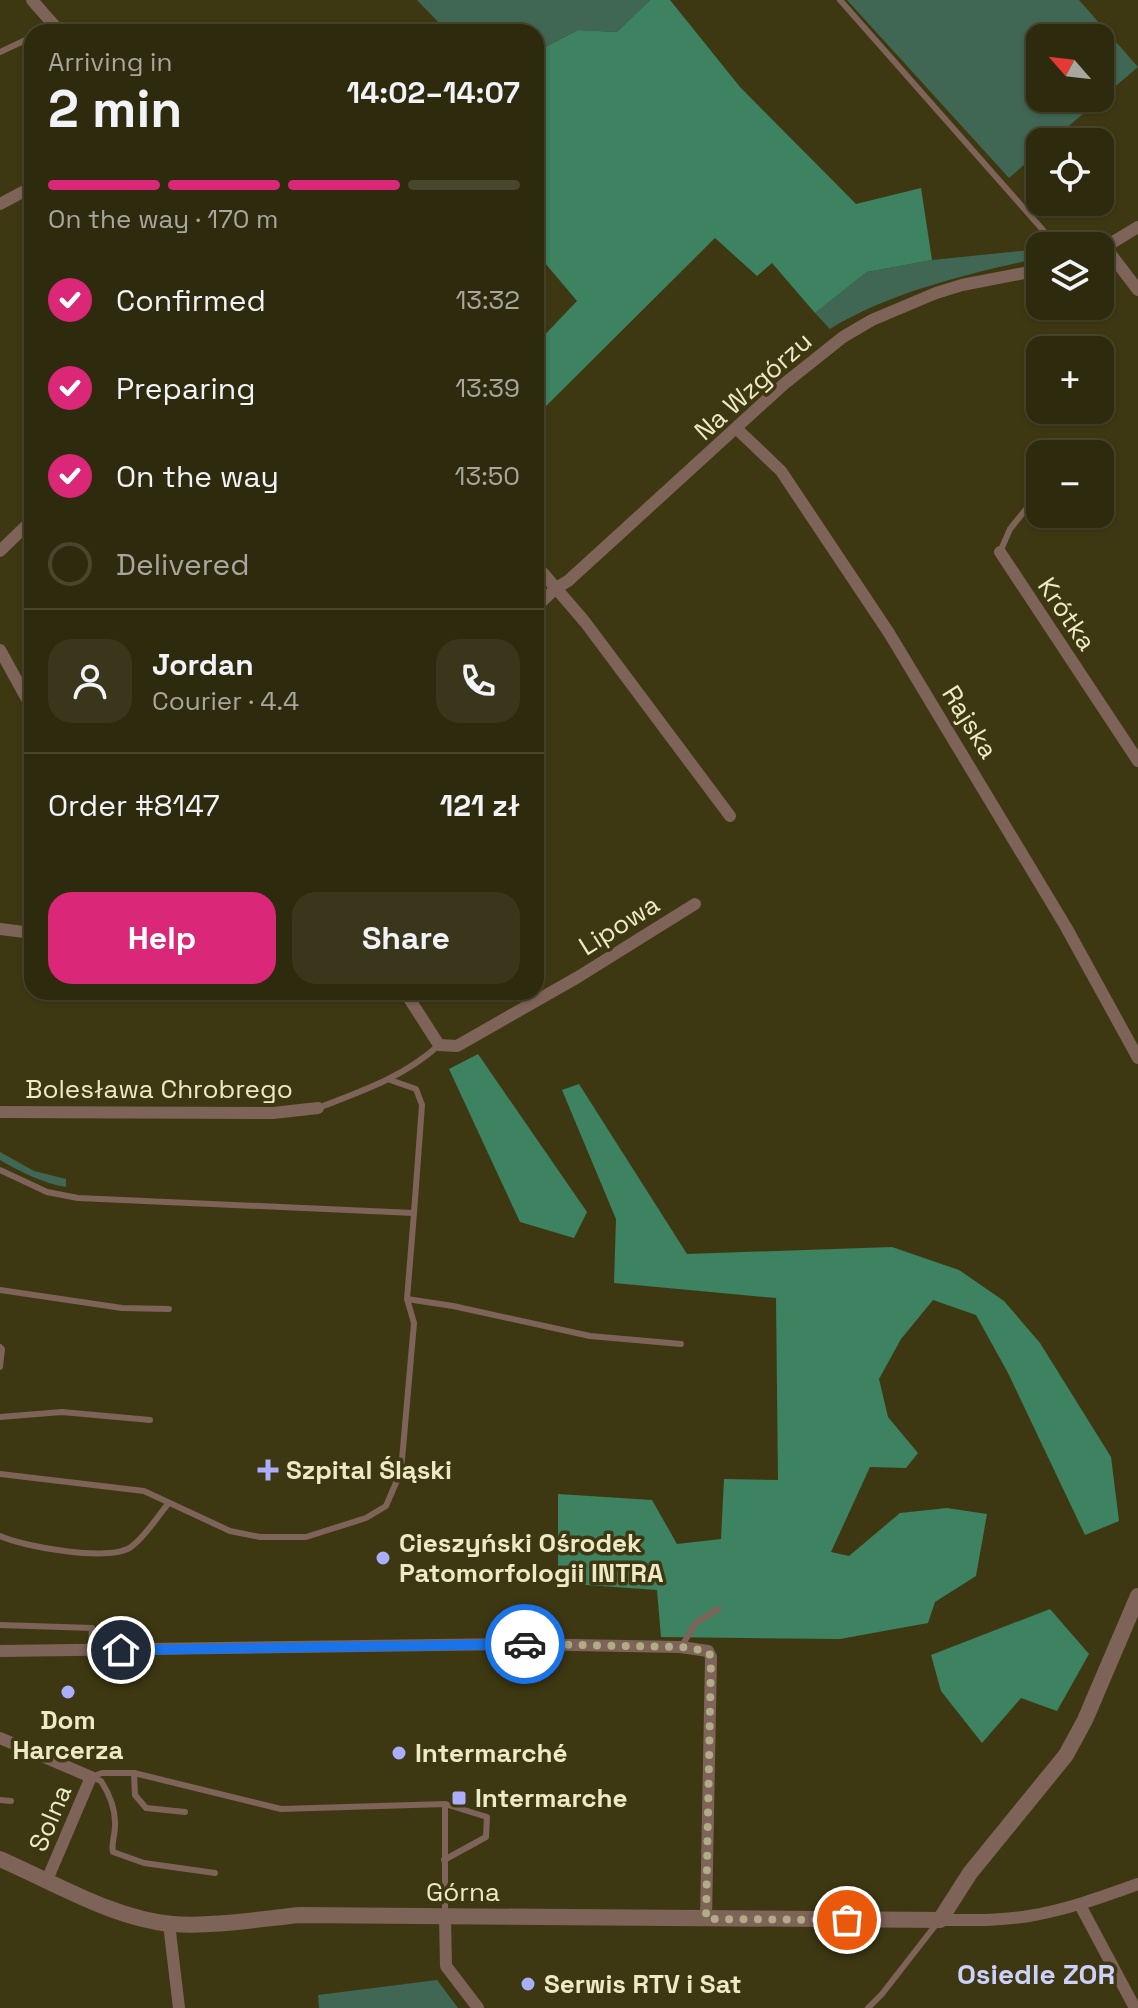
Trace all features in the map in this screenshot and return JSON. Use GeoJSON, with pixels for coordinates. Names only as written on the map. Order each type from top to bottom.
{"type":"FeatureCollection","features":[{"type":"Feature","properties":{"kind":"street"},"geometry":{"type":"LineString","coordinates":[[32,0],[54,24]]}},
{"type":"Feature","properties":{"kind":"street"},"geometry":{"type":"LineString","coordinates":[[0,204],[24,191]]}},
{"type":"Feature","properties":{"kind":"street"},"geometry":{"type":"LineString","coordinates":[[1114,242],[1138,227]]}},
{"type":"Feature","properties":{"kind":"street"},"geometry":{"type":"LineString","coordinates":[[1114,262],[1138,290]]}},
{"type":"Feature","properties":{"kind":"street","name":"Na Wzgórzu"},"geometry":{"type":"LineString","coordinates":[[544,599],[821,353],[843,337],[872,320],[962,285],[1026,273]]}},
{"type":"Feature","properties":{"kind":"street","name":"Rajska"},"geometry":{"type":"LineString","coordinates":[[737,429],[781,471],[889,633],[1066,927],[1138,1058]]}},
{"type":"Feature","properties":{"kind":"street"},"geometry":{"type":"LineString","coordinates":[[0,551],[24,528]]}},
{"type":"Feature","properties":{"kind":"street","name":"Krótka"},"geometry":{"type":"LineString","coordinates":[[1000,552],[1138,761]]}},
{"type":"Feature","properties":{"kind":"street"},"geometry":{"type":"LineString","coordinates":[[544,574],[585,622],[730,816]]}},
{"type":"Feature","properties":{"kind":"street"},"geometry":{"type":"LineString","coordinates":[[0,650],[24,694]]}},
{"type":"Feature","properties":{"kind":"street","name":"Lipowa"},"geometry":{"type":"LineString","coordinates":[[544,996],[695,904]]}},
{"type":"Feature","properties":{"kind":"street"},"geometry":{"type":"LineString","coordinates":[[0,929],[24,932]]}},
{"type":"Feature","properties":{"kind":"street"},"geometry":{"type":"LineString","coordinates":[[410,1000],[439,1045]]}},
{"type":"Feature","properties":{"kind":"street","name":"Lipowa"},"geometry":{"type":"LineString","coordinates":[[439,1045],[457,1046],[538,1000]]}},
{"type":"Feature","properties":{"kind":"street","name":"Bolesława Chrobrego"},"geometry":{"type":"LineString","coordinates":[[0,1112],[273,1113],[318,1108]]}},
{"type":"Feature","properties":{"kind":"street"},"geometry":{"type":"LineString","coordinates":[[940,1920],[970,1873],[1066,1755],[1085,1720],[1138,1596]]}},
{"type":"Feature","properties":{"kind":"street"},"geometry":{"type":"LineString","coordinates":[[0,1651],[517,1644],[681,1647],[708,1651],[711,1657],[706,1919]]}},
{"type":"Feature","properties":{"kind":"street","name":"Solna"},"geometry":{"type":"LineString","coordinates":[[0,1738],[91,1777],[47,1880]]}},
{"type":"Feature","properties":{"kind":"street","name":"Górna"},"geometry":{"type":"LineString","coordinates":[[0,1859],[126,1915],[169,1924],[200,1925],[300,1915],[940,1920]]}},
{"type":"Feature","properties":{"kind":"street"},"geometry":{"type":"LineString","coordinates":[[940,1920],[1028,1917],[1080,1905],[1138,1884]]}},
{"type":"Feature","properties":{"kind":"street"},"geometry":{"type":"LineString","coordinates":[[1080,1905],[1135,2008]]}},
{"type":"Feature","properties":{"kind":"street"},"geometry":{"type":"LineString","coordinates":[[445,1917],[446,1966],[478,2008]]}},
{"type":"Feature","properties":{"kind":"street"},"geometry":{"type":"LineString","coordinates":[[169,1924],[179,2008]]}},
{"type":"Feature","properties":{"kind":"lane"},"geometry":{"type":"LineString","coordinates":[[840,0],[1045,232]]}},
{"type":"Feature","properties":{"kind":"lane"},"geometry":{"type":"LineString","coordinates":[[0,52],[24,41]]}},
{"type":"Feature","properties":{"kind":"lane","name":"Krótka"},"geometry":{"type":"LineString","coordinates":[[1000,552],[1010,529],[1026,509]]}},
{"type":"Feature","properties":{"kind":"lane"},"geometry":{"type":"LineString","coordinates":[[318,1108],[390,1080],[424,1059],[439,1045]]}},
{"type":"Feature","properties":{"kind":"lane"},"geometry":{"type":"LineString","coordinates":[[0,1474],[144,1491],[230,1531],[260,1537],[306,1537],[366,1518],[386,1506],[401,1471],[405,1442],[414,1323],[407,1299],[422,1105],[416,1089],[390,1080]]}},
{"type":"Feature","properties":{"kind":"lane"},"geometry":{"type":"LineString","coordinates":[[0,1170],[47,1192],[78,1198],[414,1213]]}},
{"type":"Feature","properties":{"kind":"lane"},"geometry":{"type":"LineString","coordinates":[[0,1290],[122,1308],[169,1309]]}},
{"type":"Feature","properties":{"kind":"lane"},"geometry":{"type":"LineString","coordinates":[[407,1299],[590,1336],[681,1344]]}},
{"type":"Feature","properties":{"kind":"lane"},"geometry":{"type":"LineString","coordinates":[[0,1347],[0,1367]]}},
{"type":"Feature","properties":{"kind":"lane"},"geometry":{"type":"LineString","coordinates":[[0,1417],[62,1412],[150,1420]]}},
{"type":"Feature","properties":{"kind":"lane"},"geometry":{"type":"LineString","coordinates":[[0,1536],[17,1544],[67,1552],[125,1550],[133,1545],[168,1504]]}},
{"type":"Feature","properties":{"kind":"lane"},"geometry":{"type":"LineString","coordinates":[[681,1647],[696,1623],[718,1609]]}},
{"type":"Feature","properties":{"kind":"lane"},"geometry":{"type":"LineString","coordinates":[[0,1625],[92,1628],[91,1650]]}},
{"type":"Feature","properties":{"kind":"lane"},"geometry":{"type":"LineString","coordinates":[[91,1777],[102,1773],[134,1773],[281,1809],[445,1804],[487,1817],[486,1837],[444,1860]]}},
{"type":"Feature","properties":{"kind":"lane"},"geometry":{"type":"LineString","coordinates":[[134,1773],[135,1795],[146,1808],[185,1812]]}},
{"type":"Feature","properties":{"kind":"lane"},"geometry":{"type":"LineString","coordinates":[[91,1777],[102,1782],[113,1803],[113,1852],[144,1863],[215,1873]]}},
{"type":"Feature","properties":{"kind":"lane"},"geometry":{"type":"LineString","coordinates":[[0,1800],[11,1801]]}},
{"type":"Feature","properties":{"kind":"lane"},"geometry":{"type":"LineString","coordinates":[[445,1804],[445,1917]]}},
{"type":"Feature","properties":{"kind":"lane"},"geometry":{"type":"LineString","coordinates":[[868,2008],[940,1920]]}},
{"type":"Feature","properties":{"kind":"green space"},"geometry":{"type":"Polygon","coordinates":[[[417,0],[650,0],[617,32],[578,30],[544,48],[544,24],[440,24],[417,0]]]}},
{"type":"Feature","properties":{"kind":"green space"},"geometry":{"type":"Polygon","coordinates":[[[650,0],[670,0],[740,87],[856,204],[921,188],[932,260],[867,272],[815,313],[772,263],[757,276],[715,238],[544,408],[544,336],[577,301],[544,264],[544,48],[578,30],[617,32],[650,0]]]}},
{"type":"Feature","properties":{"kind":"green space"},"geometry":{"type":"Polygon","coordinates":[[[847,0],[1079,0],[1100,24],[1026,24],[1026,112],[1085,112],[1066,128],[1026,128],[1026,163],[1009,178],[847,0]]]}},
{"type":"Feature","properties":{"kind":"green space"},"geometry":{"type":"Polygon","coordinates":[[[1114,40],[1138,67],[1114,87],[1114,40]]]}},
{"type":"Feature","properties":{"kind":"green space"},"geometry":{"type":"Polygon","coordinates":[[[1026,250],[1026,261],[905,294],[830,329],[815,313],[867,272],[932,260],[1026,250]]]}},
{"type":"Feature","properties":{"kind":"green space"},"geometry":{"type":"Polygon","coordinates":[[[478,1054],[587,1212],[574,1238],[520,1222],[449,1069],[478,1054]]]}},
{"type":"Feature","properties":{"kind":"green space"},"geometry":{"type":"Polygon","coordinates":[[[579,1084],[687,1254],[892,1247],[959,1270],[1004,1301],[1040,1343],[1111,1457],[1119,1521],[1085,1535],[1008,1373],[976,1315],[933,1300],[901,1339],[879,1379],[888,1417],[918,1453],[906,1468],[870,1467],[831,1552],[849,1556],[900,1513],[947,1508],[987,1514],[976,1576],[935,1602],[928,1623],[840,1639],[661,1637],[657,1590],[558,1583],[558,1494],[652,1500],[677,1544],[721,1539],[724,1479],[778,1480],[776,1298],[614,1283],[616,1219],[562,1090],[579,1084]]]}},
{"type":"Feature","properties":{"kind":"green space"},"geometry":{"type":"Polygon","coordinates":[[[0,1152],[34,1171],[66,1179],[66,1187],[16,1169],[0,1160],[0,1152]]]}},
{"type":"Feature","properties":{"kind":"green space"},"geometry":{"type":"Polygon","coordinates":[[[1050,1609],[1089,1654],[1057,1711],[1021,1698],[982,1743],[941,1691],[931,1655],[1050,1609]]]}},
{"type":"Feature","properties":{"kind":"green space"},"geometry":{"type":"Polygon","coordinates":[[[437,1980],[458,2008],[319,2008],[318,1995],[437,1980]]]}},
{"type":"Feature","properties":{"kind":"way so far"},"geometry":{"type":"LineString","coordinates":[[525,1644],[681,1647],[708,1651],[711,1657],[706,1919],[847,1920]]}},
{"type":"Feature","properties":{"kind":"place","name":"Szpital Śląski"},"geometry":{"type":"Point","coordinates":[268,1470]}},
{"type":"Feature","properties":{"kind":"place","name":"Cieszyński Ośrodek Patomorfologii INTRA"},"geometry":{"type":"Point","coordinates":[383,1558]}},
{"type":"Feature","properties":{"kind":"place","name":"Dom Harcerza"},"geometry":{"type":"Point","coordinates":[68,1692]}},
{"type":"Feature","properties":{"kind":"place","name":"Intermarché"},"geometry":{"type":"Point","coordinates":[399,1753]}},
{"type":"Feature","properties":{"kind":"place","name":"Intermarche"},"geometry":{"type":"Point","coordinates":[459,1798]}},
{"type":"Feature","properties":{"kind":"place","name":"Serwis RTV i Sat"},"geometry":{"type":"Point","coordinates":[528,1984]}},
{"type":"Feature","properties":{"kind":"district","name":"Osiedle ZOR"},"geometry":{"type":"Point","coordinates":[1036,1974]}},
{"type":"Feature","properties":{"kind":"route"},"geometry":{"type":"LineString","coordinates":[[121,1650],[525,1644]]}}]}
